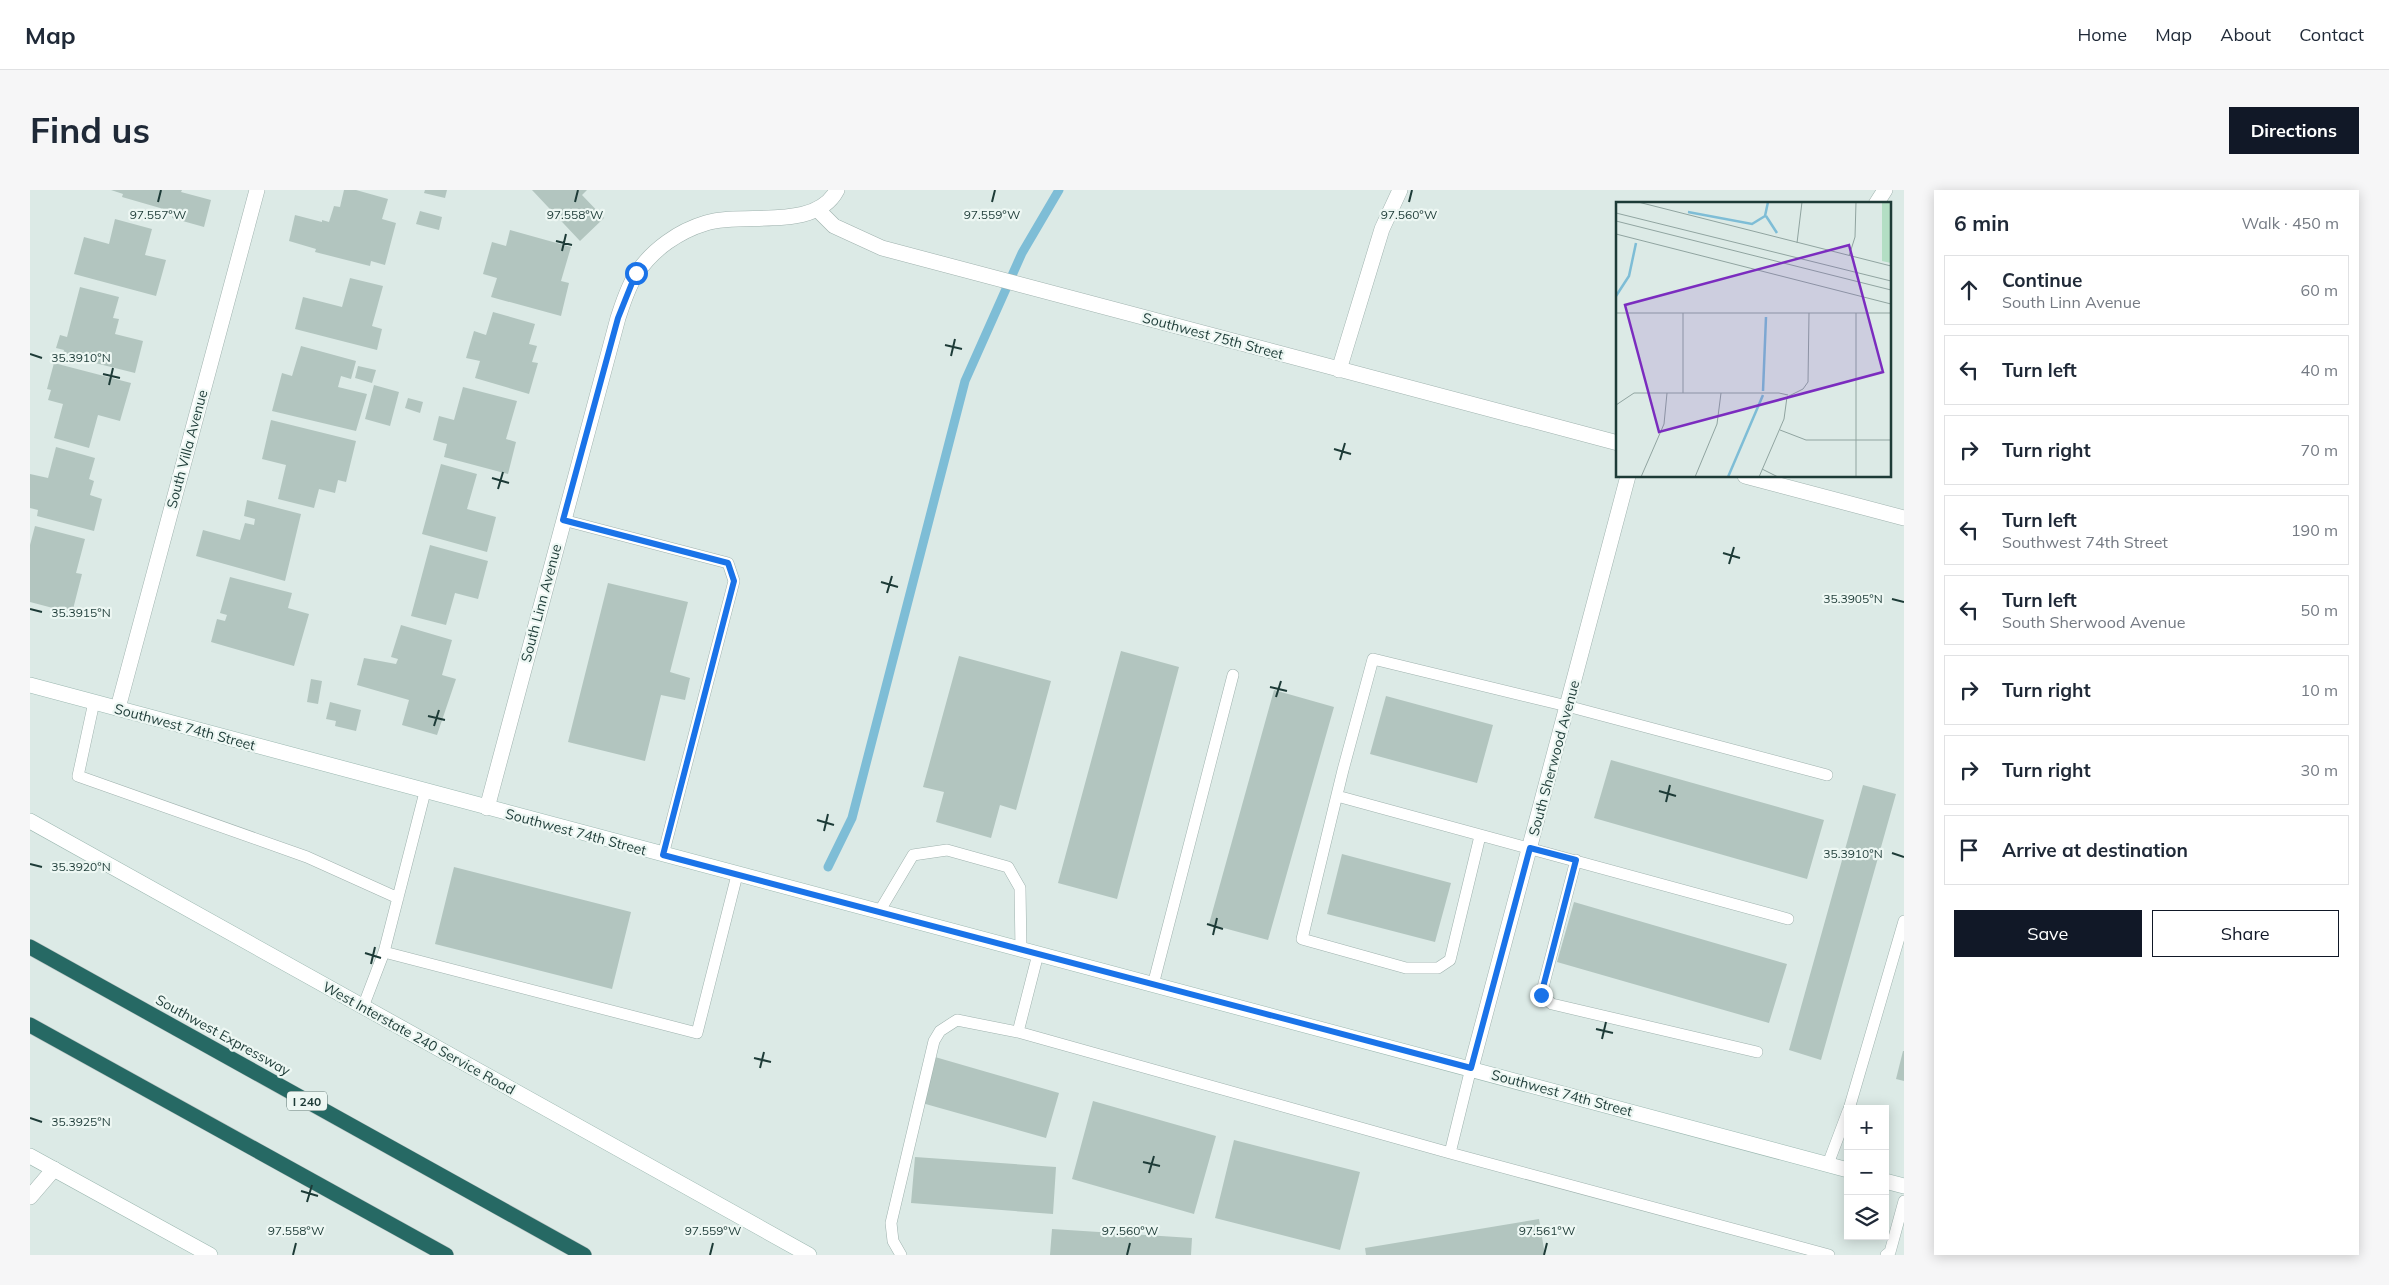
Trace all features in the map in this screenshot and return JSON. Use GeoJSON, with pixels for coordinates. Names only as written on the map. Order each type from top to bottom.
{"type":"FeatureCollection","features":[{"type":"Feature","properties":{"kind":"highway","name":"Southwest Expressway"},"geometry":{"type":"LineString","coordinates":[[30,946],[584,1255]]}},
{"type":"Feature","properties":{"kind":"highway"},"geometry":{"type":"LineString","coordinates":[[30,1025],[446,1255]]}},
{"type":"Feature","properties":{"kind":"street","name":"South Villa Avenue"},"geometry":{"type":"LineString","coordinates":[[118,708],[257,190]]}},
{"type":"Feature","properties":{"kind":"street","name":"South Linn Avenue"},"geometry":{"type":"LineString","coordinates":[[487,808],[618,318],[636,273],[667,242],[686,230],[708,222],[740,218],[770,219],[792,216],[818,209],[833,198],[837,190]]}},
{"type":"Feature","properties":{"kind":"street"},"geometry":{"type":"LineString","coordinates":[[1339,370],[1382,229],[1400,190]]}},
{"type":"Feature","properties":{"kind":"street"},"geometry":{"type":"LineString","coordinates":[[1877,202],[1885,190]]}},
{"type":"Feature","properties":{"kind":"street","name":"Southwest 75th Street"},"geometry":{"type":"LineString","coordinates":[[818,209],[834,226],[865,242],[1616,442]]}},
{"type":"Feature","properties":{"kind":"street","name":"South Sherwood Avenue"},"geometry":{"type":"LineString","coordinates":[[1471,1068],[1627,478]]}},
{"type":"Feature","properties":{"kind":"street"},"geometry":{"type":"LineString","coordinates":[[1755,478],[1904,518]]}},
{"type":"Feature","properties":{"kind":"street","name":"Southwest 74th Street"},"geometry":{"type":"LineString","coordinates":[[30,685],[425,792],[1471,1068],[1844,1169]]}},
{"type":"Feature","properties":{"kind":"street","name":"West Interstate 240 Service Road"},"geometry":{"type":"LineString","coordinates":[[30,821],[809,1255]]}},
{"type":"Feature","properties":{"kind":"street"},"geometry":{"type":"LineString","coordinates":[[30,1156],[210,1255]]}},
{"type":"Feature","properties":{"kind":"street"},"geometry":{"type":"LineString","coordinates":[[30,1197],[54,1169]]}},
{"type":"Feature","properties":{"kind":"street"},"geometry":{"type":"LineString","coordinates":[[1889,1182],[1904,1186]]}},
{"type":"Feature","properties":{"kind":"lane"},"geometry":{"type":"LineString","coordinates":[[563,520],[728,563],[734,581],[663,855]]}},
{"type":"Feature","properties":{"kind":"lane"},"geometry":{"type":"LineString","coordinates":[[1480,836],[1450,960],[1438,968],[1406,968],[1302,939],[1337,796],[1374,659],[1567,706],[1827,775]]}},
{"type":"Feature","properties":{"kind":"lane"},"geometry":{"type":"LineString","coordinates":[[1154,985],[1233,675]]}},
{"type":"Feature","properties":{"kind":"lane"},"geometry":{"type":"LineString","coordinates":[[94,702],[78,776],[307,857],[398,898]]}},
{"type":"Feature","properties":{"kind":"lane"},"geometry":{"type":"LineString","coordinates":[[363,1006],[384,952],[425,792]]}},
{"type":"Feature","properties":{"kind":"lane"},"geometry":{"type":"LineString","coordinates":[[1337,796],[1788,919]]}},
{"type":"Feature","properties":{"kind":"lane"},"geometry":{"type":"LineString","coordinates":[[879,912],[912,855],[946,850],[1008,867],[1020,888],[1021,950]]}},
{"type":"Feature","properties":{"kind":"lane"},"geometry":{"type":"LineString","coordinates":[[1576,860],[1541,995],[1552,1004],[1757,1052]]}},
{"type":"Feature","properties":{"kind":"lane"},"geometry":{"type":"LineString","coordinates":[[384,952],[697,1033],[737,875]]}},
{"type":"Feature","properties":{"kind":"lane"},"geometry":{"type":"LineString","coordinates":[[1849,1105],[1904,921]]}},
{"type":"Feature","properties":{"kind":"lane"},"geometry":{"type":"LineString","coordinates":[[1018,1032],[1038,954]]}},
{"type":"Feature","properties":{"kind":"lane"},"geometry":{"type":"LineString","coordinates":[[901,1255],[893,1241],[891,1223],[934,1041],[940,1031],[957,1020],[1018,1032],[1450,1153],[1829,1255]]}},
{"type":"Feature","properties":{"kind":"lane"},"geometry":{"type":"LineString","coordinates":[[1450,1153],[1471,1068]]}},
{"type":"Feature","properties":{"kind":"lane"},"geometry":{"type":"LineString","coordinates":[[1828,1164],[1844,1121]]}},
{"type":"Feature","properties":{"kind":"lane"},"geometry":{"type":"LineString","coordinates":[[1886,1255],[1890,1252],[1904,1201]]}},
{"type":"Feature","properties":{"kind":"building"},"geometry":{"type":"Polygon","coordinates":[[[111,190],[182,190],[181,192],[211,200],[204,227],[172,218],[174,212],[122,197],[123,194],[111,190]]]}},
{"type":"Feature","properties":{"kind":"building"},"geometry":{"type":"Polygon","coordinates":[[[344,190],[356,190],[388,199],[382,219],[396,223],[385,265],[371,261],[370,266],[315,252],[316,249],[289,241],[295,215],[329,222],[334,206],[340,207],[344,190]]]}},
{"type":"Feature","properties":{"kind":"building"},"geometry":{"type":"Polygon","coordinates":[[[425,190],[447,190],[445,198],[424,193],[425,190]]]}},
{"type":"Feature","properties":{"kind":"building"},"geometry":{"type":"Polygon","coordinates":[[[532,190],[587,190],[582,195],[604,218],[580,241],[532,190]]]}},
{"type":"Feature","properties":{"kind":"building"},"geometry":{"type":"Polygon","coordinates":[[[420,211],[442,217],[439,230],[416,224],[420,211]]]}},
{"type":"Feature","properties":{"kind":"building"},"geometry":{"type":"Polygon","coordinates":[[[115,219],[152,229],[145,255],[166,260],[156,296],[74,274],[84,237],[109,244],[115,219]]]}},
{"type":"Feature","properties":{"kind":"building"},"geometry":{"type":"Polygon","coordinates":[[[510,230],[571,247],[561,281],[569,283],[561,316],[491,297],[497,278],[483,274],[492,242],[506,246],[510,230]]]}},
{"type":"Feature","properties":{"kind":"building"},"geometry":{"type":"Polygon","coordinates":[[[350,278],[383,286],[372,326],[382,329],[377,350],[295,329],[303,297],[342,307],[350,278]]]}},
{"type":"Feature","properties":{"kind":"building"},"geometry":{"type":"Polygon","coordinates":[[[80,287],[119,297],[113,318],[119,319],[115,334],[143,341],[135,373],[63,355],[64,350],[56,348],[60,335],[67,337],[80,287]]]}},
{"type":"Feature","properties":{"kind":"building"},"geometry":{"type":"Polygon","coordinates":[[[493,312],[535,324],[529,344],[537,346],[532,362],[538,363],[529,394],[475,378],[480,361],[466,358],[474,331],[486,335],[493,312]]]}},
{"type":"Feature","properties":{"kind":"building"},"geometry":{"type":"Polygon","coordinates":[[[301,346],[356,361],[351,379],[341,376],[338,387],[367,394],[356,431],[272,411],[282,373],[292,376],[301,346]]]}},
{"type":"Feature","properties":{"kind":"building"},"geometry":{"type":"Polygon","coordinates":[[[54,363],[131,383],[120,421],[98,415],[89,448],[54,438],[63,404],[48,400],[51,390],[47,389],[54,363]]]}},
{"type":"Feature","properties":{"kind":"building"},"geometry":{"type":"Polygon","coordinates":[[[358,366],[376,370],[372,383],[355,378],[358,366]]]}},
{"type":"Feature","properties":{"kind":"building"},"geometry":{"type":"Polygon","coordinates":[[[374,385],[399,392],[390,426],[365,419],[374,385]]]}},
{"type":"Feature","properties":{"kind":"building"},"geometry":{"type":"Polygon","coordinates":[[[463,387],[517,401],[506,439],[516,442],[508,474],[444,457],[447,444],[433,440],[439,416],[454,420],[463,387]]]}},
{"type":"Feature","properties":{"kind":"building"},"geometry":{"type":"Polygon","coordinates":[[[408,398],[423,402],[420,413],[405,408],[408,398]]]}},
{"type":"Feature","properties":{"kind":"building"},"geometry":{"type":"Polygon","coordinates":[[[271,420],[356,441],[346,482],[338,480],[335,493],[319,489],[314,508],[278,499],[286,465],[262,459],[271,420]]]}},
{"type":"Feature","properties":{"kind":"building"},"geometry":{"type":"Polygon","coordinates":[[[56,447],[95,458],[89,479],[94,481],[90,495],[102,499],[94,531],[37,516],[38,510],[30,508],[30,474],[48,478],[56,447]]]}},
{"type":"Feature","properties":{"kind":"building"},"geometry":{"type":"Polygon","coordinates":[[[441,464],[477,474],[467,509],[496,517],[487,552],[422,534],[441,464]]]}},
{"type":"Feature","properties":{"kind":"building"},"geometry":{"type":"Polygon","coordinates":[[[247,500],[301,514],[285,581],[196,556],[203,530],[240,540],[245,523],[254,525],[255,519],[244,516],[247,500]]]}},
{"type":"Feature","properties":{"kind":"building"},"geometry":{"type":"Polygon","coordinates":[[[35,526],[85,539],[76,573],[82,574],[72,613],[30,602],[30,545],[35,526]]]}},
{"type":"Feature","properties":{"kind":"building"},"geometry":{"type":"Polygon","coordinates":[[[430,545],[488,561],[478,599],[455,593],[446,625],[411,616],[430,545]]]}},
{"type":"Feature","properties":{"kind":"building"},"geometry":{"type":"Polygon","coordinates":[[[230,577],[292,593],[288,608],[309,614],[294,666],[211,642],[217,619],[225,621],[227,615],[220,613],[230,577]]]}},
{"type":"Feature","properties":{"kind":"building"},"geometry":{"type":"Polygon","coordinates":[[[608,583],[688,602],[670,672],[690,678],[685,700],[661,695],[645,761],[568,742],[608,583]]]}},
{"type":"Feature","properties":{"kind":"building"},"geometry":{"type":"Polygon","coordinates":[[[401,625],[452,640],[442,675],[456,679],[437,735],[402,725],[409,700],[357,685],[364,658],[396,664],[398,659],[391,657],[401,625]]]}},
{"type":"Feature","properties":{"kind":"building"},"geometry":{"type":"Polygon","coordinates":[[[1121,651],[1179,667],[1117,899],[1058,883],[1121,651]]]}},
{"type":"Feature","properties":{"kind":"building"},"geometry":{"type":"Polygon","coordinates":[[[959,656],[1051,681],[1016,810],[1000,805],[991,838],[936,822],[944,792],[923,787],[959,656]]]}},
{"type":"Feature","properties":{"kind":"building"},"geometry":{"type":"Polygon","coordinates":[[[311,679],[322,681],[318,704],[307,702],[311,679]]]}},
{"type":"Feature","properties":{"kind":"building"},"geometry":{"type":"Polygon","coordinates":[[[1274,690],[1334,707],[1268,940],[1209,924],[1274,690]]]}},
{"type":"Feature","properties":{"kind":"building"},"geometry":{"type":"Polygon","coordinates":[[[1386,696],[1493,725],[1477,783],[1370,754],[1386,696]]]}},
{"type":"Feature","properties":{"kind":"building"},"geometry":{"type":"Polygon","coordinates":[[[330,702],[361,710],[356,731],[335,726],[336,721],[326,719],[330,702]]]}},
{"type":"Feature","properties":{"kind":"building"},"geometry":{"type":"Polygon","coordinates":[[[1611,760],[1824,820],[1807,879],[1594,818],[1611,760]]]}},
{"type":"Feature","properties":{"kind":"building"},"geometry":{"type":"Polygon","coordinates":[[[1863,785],[1896,794],[1821,1060],[1789,1050],[1863,785]]]}},
{"type":"Feature","properties":{"kind":"building"},"geometry":{"type":"Polygon","coordinates":[[[1342,854],[1451,883],[1435,942],[1327,914],[1342,854]]]}},
{"type":"Feature","properties":{"kind":"building"},"geometry":{"type":"Polygon","coordinates":[[[454,867],[631,912],[612,989],[435,944],[454,867]]]}},
{"type":"Feature","properties":{"kind":"building"},"geometry":{"type":"Polygon","coordinates":[[[1574,902],[1787,964],[1769,1023],[1557,962],[1574,902]]]}},
{"type":"Feature","properties":{"kind":"building"},"geometry":{"type":"Polygon","coordinates":[[[1904,1051],[1904,1081],[1896,1079],[1904,1051]]]}},
{"type":"Feature","properties":{"kind":"building"},"geometry":{"type":"Polygon","coordinates":[[[935,1057],[1059,1093],[1046,1138],[922,1103],[935,1057]]]}},
{"type":"Feature","properties":{"kind":"building"},"geometry":{"type":"Polygon","coordinates":[[[1093,1101],[1216,1136],[1194,1214],[1072,1179],[1093,1101]]]}},
{"type":"Feature","properties":{"kind":"building"},"geometry":{"type":"Polygon","coordinates":[[[1234,1140],[1360,1172],[1340,1250],[1215,1218],[1234,1140]]]}},
{"type":"Feature","properties":{"kind":"building"},"geometry":{"type":"Polygon","coordinates":[[[915,1157],[1056,1167],[1053,1214],[911,1203],[915,1157]]]}},
{"type":"Feature","properties":{"kind":"building"},"geometry":{"type":"Polygon","coordinates":[[[1539,1219],[1545,1255],[1366,1255],[1365,1248],[1539,1219]]]}},
{"type":"Feature","properties":{"kind":"building"},"geometry":{"type":"Polygon","coordinates":[[[1052,1229],[1192,1238],[1191,1255],[1050,1255],[1052,1229]]]}},
{"type":"Feature","properties":{"kind":"waterway"},"geometry":{"type":"LineString","coordinates":[[828,867],[852,818],[965,381],[1022,253],[1059,190]]}},
{"type":"Feature","properties":{"kind":"route"},"geometry":{"type":"LineString","coordinates":[[636,273],[618,318],[563,520],[728,563],[734,581],[663,855],[1471,1068],[1530,848],[1576,860],[1541,995]]}}]}
